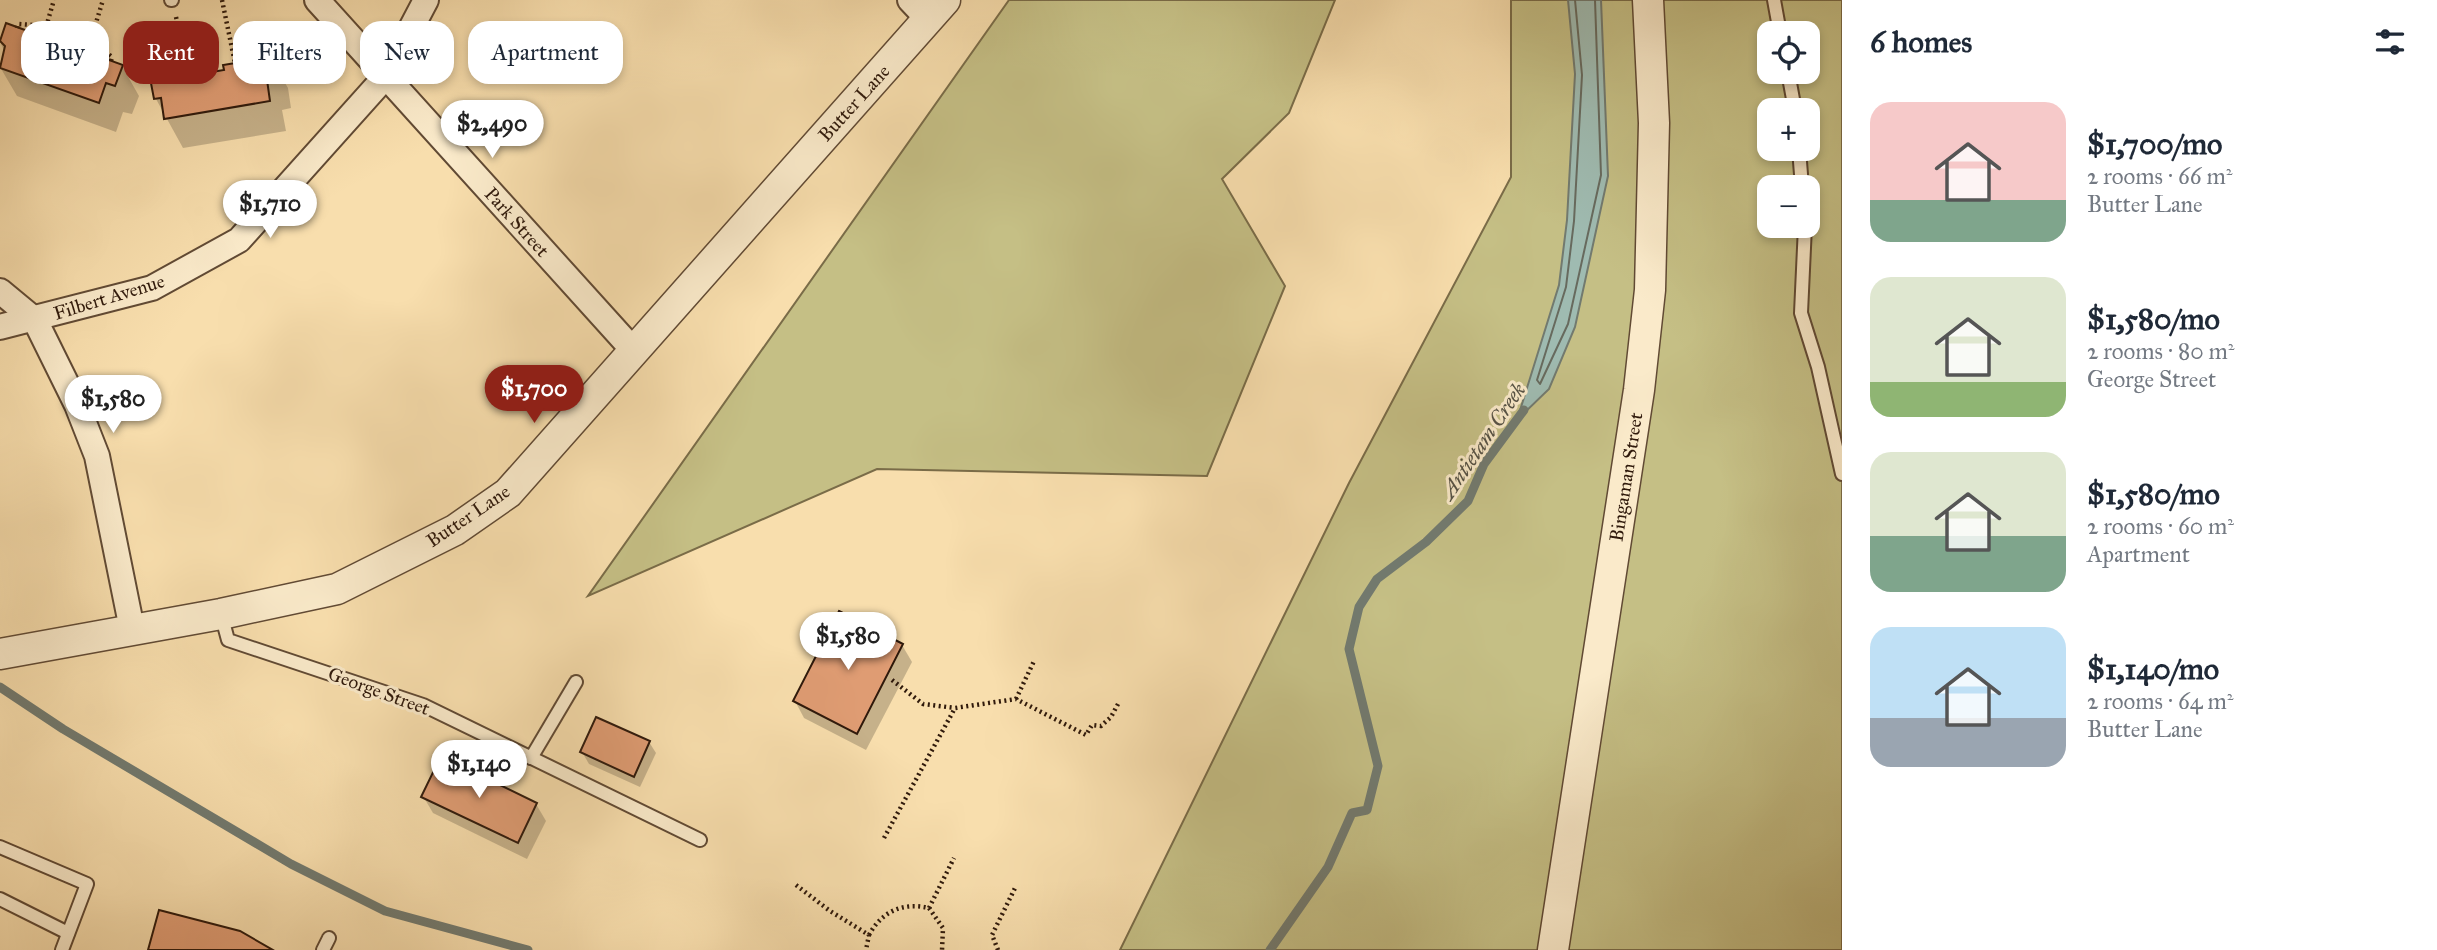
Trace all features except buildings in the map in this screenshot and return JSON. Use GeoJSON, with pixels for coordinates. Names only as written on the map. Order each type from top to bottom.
{"type":"FeatureCollection","features":[{"type":"Feature","properties":{"kind":"street","name":"Park Street"},"geometry":{"type":"LineString","coordinates":[[317,0],[360,47]]}},
{"type":"Feature","properties":{"kind":"street","name":"Filbert Avenue"},"geometry":{"type":"LineString","coordinates":[[415,21],[426,0]]}},
{"type":"Feature","properties":{"kind":"street","name":"Bingaman Street"},"geometry":{"type":"LineString","coordinates":[[1552,950],[1639,390],[1647,315],[1654,186],[1648,0]]}},
{"type":"Feature","properties":{"kind":"street","name":"Butter Lane"},"geometry":{"type":"LineString","coordinates":[[0,654],[221,614],[338,589],[455,530],[508,493],[634,351],[928,6]]}},
{"type":"Feature","properties":{"kind":"street","name":"Filbert Avenue"},"geometry":{"type":"LineString","coordinates":[[0,327],[152,288],[239,240],[379,84]]}},
{"type":"Feature","properties":{"kind":"street","name":"Park Street"},"geometry":{"type":"LineString","coordinates":[[393,84],[634,351]]}},
{"type":"Feature","properties":{"kind":"street"},"geometry":{"type":"LineString","coordinates":[[0,290],[35,320],[78,405],[97,456],[132,628]]}},
{"type":"Feature","properties":{"kind":"lane"},"geometry":{"type":"LineString","coordinates":[[1774,0],[1778,21]]}},
{"type":"Feature","properties":{"kind":"lane"},"geometry":{"type":"LineString","coordinates":[[1804,238],[1801,313],[1818,367],[1842,474]]}},
{"type":"Feature","properties":{"kind":"lane","name":"George Street"},"geometry":{"type":"LineString","coordinates":[[221,614],[228,640],[412,701],[700,840]]}},
{"type":"Feature","properties":{"kind":"lane"},"geometry":{"type":"LineString","coordinates":[[531,758],[576,681]]}},
{"type":"Feature","properties":{"kind":"lane"},"geometry":{"type":"LineString","coordinates":[[0,847],[87,884],[62,950]]}},
{"type":"Feature","properties":{"kind":"lane"},"geometry":{"type":"LineString","coordinates":[[0,899],[68,933]]}},
{"type":"Feature","properties":{"kind":"path"},"geometry":{"type":"LineString","coordinates":[[48,21],[54,0]]}},
{"type":"Feature","properties":{"kind":"path"},"geometry":{"type":"LineString","coordinates":[[97,21],[103,0]]}},
{"type":"Feature","properties":{"kind":"path"},"geometry":{"type":"LineString","coordinates":[[172,0],[177,21]]}},
{"type":"Feature","properties":{"kind":"path"},"geometry":{"type":"LineString","coordinates":[[222,0],[233,52]]}},
{"type":"Feature","properties":{"kind":"path"},"geometry":{"type":"LineString","coordinates":[[17,27],[21,24]]}},
{"type":"Feature","properties":{"kind":"path"},"geometry":{"type":"LineString","coordinates":[[109,55],[112,57],[111,61]]}},
{"type":"Feature","properties":{"kind":"path"},"geometry":{"type":"LineString","coordinates":[[1016,699],[1034,661]]}},
{"type":"Feature","properties":{"kind":"path"},"geometry":{"type":"LineString","coordinates":[[892,680],[923,704],[955,708],[1016,699],[1086,735],[1092,725],[1101,726],[1111,718],[1118,704]]}},
{"type":"Feature","properties":{"kind":"path"},"geometry":{"type":"LineString","coordinates":[[884,838],[955,708]]}},
{"type":"Feature","properties":{"kind":"path"},"geometry":{"type":"LineString","coordinates":[[929,908],[954,858]]}},
{"type":"Feature","properties":{"kind":"path"},"geometry":{"type":"LineString","coordinates":[[796,886],[830,912],[869,935]]}},
{"type":"Feature","properties":{"kind":"path"},"geometry":{"type":"LineString","coordinates":[[998,950],[992,935],[1015,888]]}},
{"type":"Feature","properties":{"kind":"path"},"geometry":{"type":"LineString","coordinates":[[866,950],[875,923],[893,910],[914,904],[929,908],[943,928],[942,950]]}},
{"type":"Feature","properties":{"kind":"shaded area"},"geometry":{"type":"Polygon","coordinates":[[[1009,0],[1335,0],[1289,113],[1222,179],[1285,286],[1207,476],[877,469],[588,596],[1009,0]]]}},
{"type":"Feature","properties":{"kind":"shaded area"},"geometry":{"type":"Polygon","coordinates":[[[1511,0],[1842,0],[1842,950],[1120,950],[1349,483],[1511,177],[1511,0]]]}},
{"type":"Feature","properties":{"kind":"water"},"geometry":{"type":"Polygon","coordinates":[[[1568,0],[1601,0],[1608,176],[1575,327],[1549,389],[1517,420],[1559,285],[1567,220],[1575,74],[1568,0]]]}},
{"type":"Feature","properties":{"kind":"waterway","name":"Antietam Creek"},"geometry":{"type":"LineString","coordinates":[[1270,950],[1328,867],[1352,813],[1367,810],[1378,766],[1349,649],[1359,607],[1377,579],[1426,542],[1468,501],[1484,464],[1524,410]]}},
{"type":"Feature","properties":{"kind":"waterway"},"geometry":{"type":"LineString","coordinates":[[0,687],[63,729],[291,864],[385,911],[528,950]]}}]}
